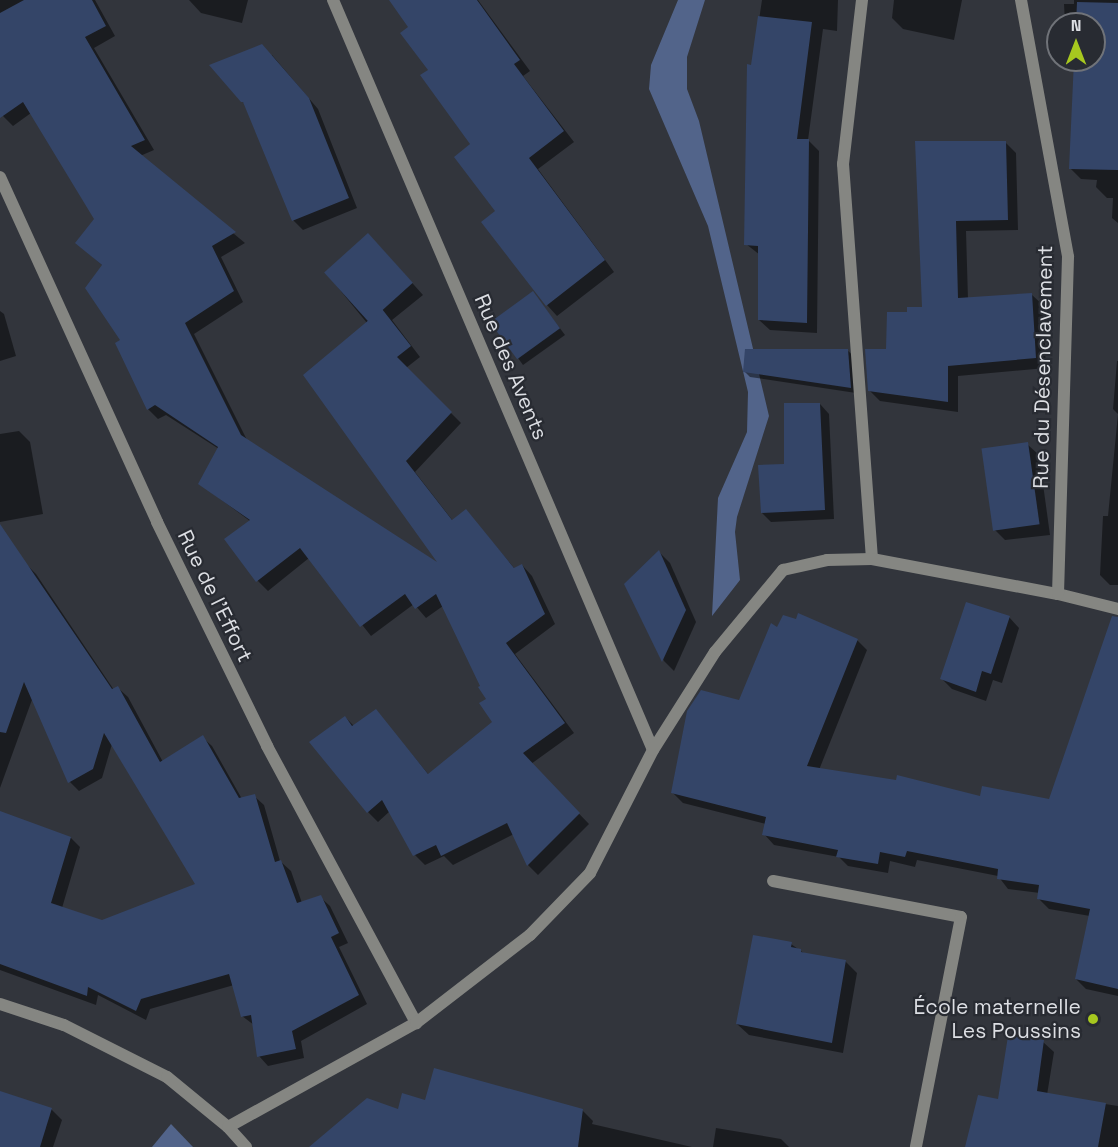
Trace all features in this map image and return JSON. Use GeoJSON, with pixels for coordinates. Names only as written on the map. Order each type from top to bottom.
{"type":"FeatureCollection","features":[{"type":"Feature","properties":{"kind":"street","name":"Rue des Avents"},"geometry":{"type":"LineString","coordinates":[[333,0],[653,750]]}},
{"type":"Feature","properties":{"kind":"street"},"geometry":{"type":"LineString","coordinates":[[862,0],[843,164],[872,559]]}},
{"type":"Feature","properties":{"kind":"street","name":"Rue du Désenclavement"},"geometry":{"type":"LineString","coordinates":[[1021,0],[1068,257],[1058,594]]}},
{"type":"Feature","properties":{"kind":"street","name":"Rue de l'Effort"},"geometry":{"type":"LineString","coordinates":[[0,177],[157,522],[204,618],[273,756],[416,1023]]}},
{"type":"Feature","properties":{"kind":"street"},"geometry":{"type":"LineString","coordinates":[[228,1127],[416,1023],[531,935],[590,873],[653,750],[716,652],[783,570],[827,560],[872,559],[1058,594],[1118,609]]}},
{"type":"Feature","properties":{"kind":"street"},"geometry":{"type":"LineString","coordinates":[[773,881],[961,917],[916,1147]]}},
{"type":"Feature","properties":{"kind":"street"},"geometry":{"type":"LineString","coordinates":[[0,1004],[64,1025],[167,1077],[228,1127],[246,1147]]}},
{"type":"Feature","properties":{"kind":"water"},"geometry":{"type":"Polygon","coordinates":[[[678,0],[705,0],[687,57],[687,89],[699,121],[769,416],[737,517],[735,532],[740,580],[712,616],[718,498],[747,432],[748,392],[708,226],[649,89],[651,65],[678,0]]]}},
{"type":"Feature","properties":{"kind":"water"},"geometry":{"type":"Polygon","coordinates":[[[171,1124],[193,1147],[152,1147],[171,1124]]]}},
{"type":"Feature","properties":{"kind":"building"},"geometry":{"type":"Polygon","coordinates":[[[24,0],[92,0],[106,26],[85,37],[145,140],[131,146],[236,232],[212,246],[234,291],[185,323],[241,435],[437,562],[303,375],[382,309],[411,346],[397,357],[452,412],[406,461],[452,520],[466,509],[514,568],[522,564],[545,614],[506,643],[565,723],[523,753],[580,813],[527,866],[507,823],[441,856],[436,845],[413,856],[382,800],[367,813],[309,742],[345,716],[352,726],[376,709],[428,774],[492,722],[479,703],[486,699],[478,687],[480,686],[436,594],[415,609],[405,594],[360,627],[300,548],[256,582],[224,539],[250,520],[198,484],[218,447],[155,405],[147,410],[115,343],[120,340],[85,288],[102,265],[75,243],[94,219],[23,102],[0,118],[0,13],[24,0]]]}},
{"type":"Feature","properties":{"kind":"building"},"geometry":{"type":"Polygon","coordinates":[[[389,0],[477,0],[520,60],[514,64],[564,131],[529,158],[605,260],[546,306],[481,222],[495,211],[454,157],[470,144],[420,75],[428,70],[400,33],[408,27],[389,0]]]}},
{"type":"Feature","properties":{"kind":"building"},"geometry":{"type":"Polygon","coordinates":[[[1077,2],[1118,3],[1118,170],[1069,169],[1073,72],[1106,72],[1106,12],[1077,12],[1077,2]]]}},
{"type":"Feature","properties":{"kind":"building"},"geometry":{"type":"Polygon","coordinates":[[[758,16],[812,22],[797,139],[809,139],[807,323],[758,320],[758,246],[744,245],[747,64],[751,65],[758,16]]]}},
{"type":"Feature","properties":{"kind":"building"},"geometry":{"type":"Polygon","coordinates":[[[262,44],[309,98],[349,198],[292,221],[243,102],[209,65],[262,44]]]}},
{"type":"Feature","properties":{"kind":"building"},"geometry":{"type":"Polygon","coordinates":[[[915,141],[1006,141],[1008,220],[956,221],[958,298],[1032,293],[1036,358],[948,366],[948,402],[868,391],[865,349],[886,349],[887,312],[907,312],[907,307],[922,307],[915,141]]]}},
{"type":"Feature","properties":{"kind":"building"},"geometry":{"type":"Polygon","coordinates":[[[368,233],[413,283],[369,322],[324,272],[368,233]]]}},
{"type":"Feature","properties":{"kind":"building"},"geometry":{"type":"Polygon","coordinates":[[[533,291],[560,328],[517,359],[490,322],[533,291]]]}},
{"type":"Feature","properties":{"kind":"building"},"geometry":{"type":"Polygon","coordinates":[[[745,349],[848,349],[851,388],[743,372],[745,349]]]}},
{"type":"Feature","properties":{"kind":"building"},"geometry":{"type":"Polygon","coordinates":[[[784,403],[820,403],[825,510],[761,513],[758,465],[784,464],[784,403]]]}},
{"type":"Feature","properties":{"kind":"building"},"geometry":{"type":"Polygon","coordinates":[[[1028,442],[1040,524],[993,531],[981,449],[1028,442]]]}},
{"type":"Feature","properties":{"kind":"building"},"geometry":{"type":"Polygon","coordinates":[[[0,524],[112,689],[118,686],[160,762],[203,735],[239,798],[255,794],[275,862],[281,860],[297,903],[321,895],[339,933],[331,937],[359,995],[292,1031],[296,1049],[257,1057],[251,1015],[241,1017],[229,974],[141,999],[136,1011],[88,987],[87,996],[0,964],[0,811],[71,837],[51,903],[102,920],[195,884],[104,733],[93,769],[68,783],[24,682],[6,733],[0,732],[0,524]]]}},
{"type":"Feature","properties":{"kind":"building"},"geometry":{"type":"Polygon","coordinates":[[[659,550],[686,610],[662,662],[624,584],[659,550]]]}},
{"type":"Feature","properties":{"kind":"building"},"geometry":{"type":"Polygon","coordinates":[[[966,602],[1010,616],[991,674],[982,671],[976,692],[940,679],[966,602]]]}},
{"type":"Feature","properties":{"kind":"building"},"geometry":{"type":"Polygon","coordinates":[[[798,613],[858,639],[807,766],[896,780],[897,775],[980,796],[982,786],[1049,799],[1112,616],[1118,617],[1118,989],[1075,979],[1090,909],[1037,899],[1039,885],[997,879],[998,869],[907,851],[905,857],[880,852],[878,864],[836,857],[838,850],[762,835],[766,817],[671,793],[687,711],[701,690],[739,700],[771,623],[777,627],[783,615],[796,619],[798,613]]]}},
{"type":"Feature","properties":{"kind":"building"},"geometry":{"type":"Polygon","coordinates":[[[753,935],[792,942],[791,947],[801,949],[801,952],[846,960],[832,1043],[736,1024],[753,935]]]}},
{"type":"Feature","properties":{"kind":"building"},"geometry":{"type":"Polygon","coordinates":[[[1008,1036],[1044,1040],[1037,1091],[1106,1103],[1098,1147],[965,1147],[978,1095],[998,1099],[1008,1036]]]}},
{"type":"Feature","properties":{"kind":"building"},"geometry":{"type":"Polygon","coordinates":[[[434,1068],[583,1109],[578,1147],[309,1147],[367,1098],[398,1109],[402,1093],[425,1100],[434,1068]]]}},
{"type":"Feature","properties":{"kind":"building"},"geometry":{"type":"Polygon","coordinates":[[[0,1091],[52,1108],[40,1147],[0,1147],[0,1091]]]}},
{"type":"Feature","properties":{"kind":"place","name":"École maternelle Les Poussins"},"geometry":{"type":"Point","coordinates":[1093,1019]}}]}
